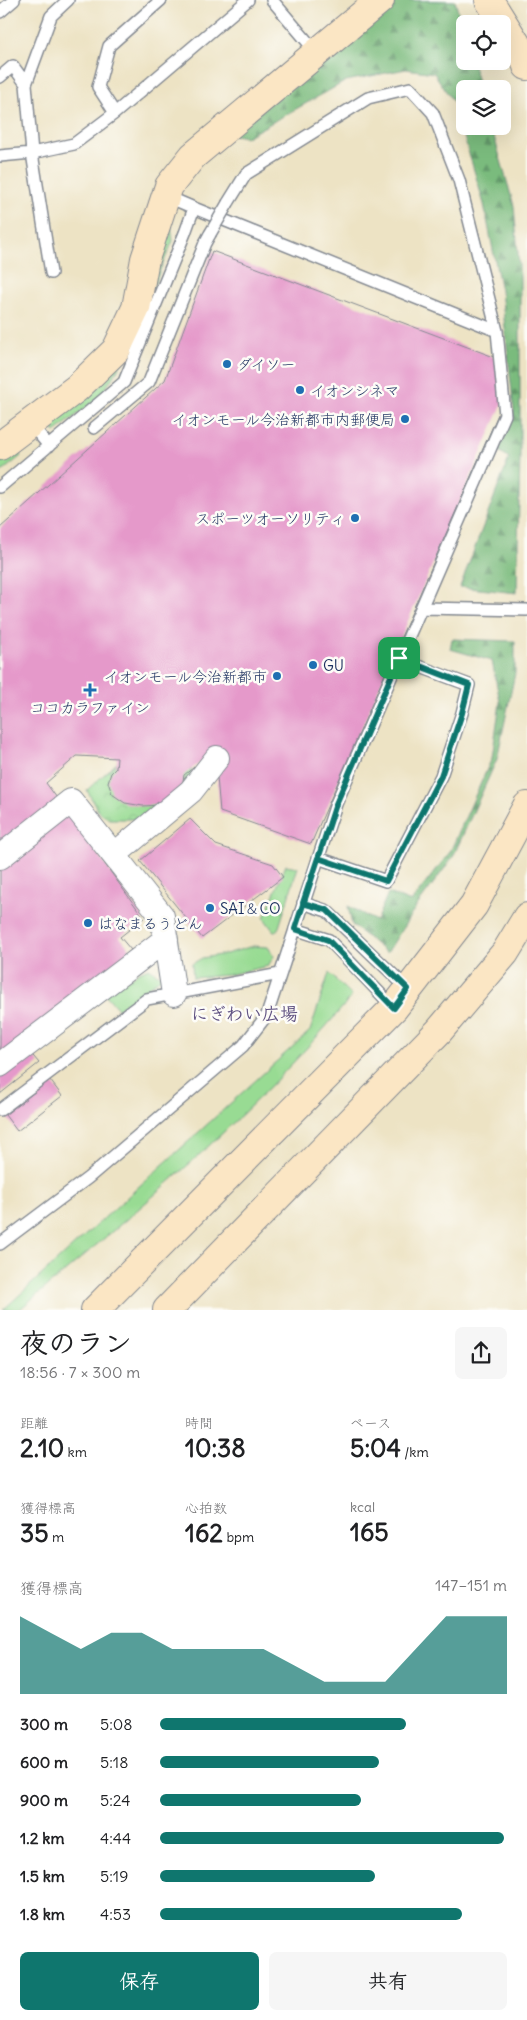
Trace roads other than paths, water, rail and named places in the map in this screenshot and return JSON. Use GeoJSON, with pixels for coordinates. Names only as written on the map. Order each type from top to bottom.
{"type":"FeatureCollection","features":[{"type":"Feature","properties":{"kind":"street"},"geometry":{"type":"LineString","coordinates":[[0,446],[77,388],[116,350],[136,308],[145,259],[169,186],[193,156],[380,0]]}},
{"type":"Feature","properties":{"kind":"street"},"geometry":{"type":"LineString","coordinates":[[489,0],[524,56],[527,66]]}},
{"type":"Feature","properties":{"kind":"street"},"geometry":{"type":"LineString","coordinates":[[114,854],[191,791],[217,758]]}},
{"type":"Feature","properties":{"kind":"street"},"geometry":{"type":"LineString","coordinates":[[0,857],[71,801],[162,916],[174,994]]}},
{"type":"Feature","properties":{"kind":"street"},"geometry":{"type":"LineString","coordinates":[[95,1310],[401,998],[474,905],[527,806]]}},
{"type":"Feature","properties":{"kind":"street"},"geometry":{"type":"LineString","coordinates":[[166,1310],[439,1031],[505,953],[527,917]]}},
{"type":"Feature","properties":{"kind":"street"},"geometry":{"type":"LineString","coordinates":[[0,1065],[166,939]]}},
{"type":"Feature","properties":{"kind":"lane"},"geometry":{"type":"LineString","coordinates":[[0,12],[14,0]]}},
{"type":"Feature","properties":{"kind":"lane"},"geometry":{"type":"LineString","coordinates":[[51,272],[32,153],[26,84],[51,16],[68,0]]}},
{"type":"Feature","properties":{"kind":"lane"},"geometry":{"type":"LineString","coordinates":[[115,113],[98,87],[109,46],[161,0]]}},
{"type":"Feature","properties":{"kind":"lane"},"geometry":{"type":"LineString","coordinates":[[0,156],[32,153],[74,144],[115,113],[248,0]]}},
{"type":"Feature","properties":{"kind":"lane"},"geometry":{"type":"LineString","coordinates":[[272,0],[317,53]]}},
{"type":"Feature","properties":{"kind":"lane"},"geometry":{"type":"LineString","coordinates":[[0,77],[13,66],[26,84]]}},
{"type":"Feature","properties":{"kind":"lane"},"geometry":{"type":"LineString","coordinates":[[2,1239],[88,1178],[243,1046],[267,1015],[336,804],[505,415],[497,331],[459,180],[433,113],[410,88],[368,98],[246,174],[204,243],[149,382],[94,428]]}},
{"type":"Feature","properties":{"kind":"lane"},"geometry":{"type":"LineString","coordinates":[[166,196],[497,331]]}},
{"type":"Feature","properties":{"kind":"lane"},"geometry":{"type":"LineString","coordinates":[[0,488],[124,382],[186,233],[194,208]]}},
{"type":"Feature","properties":{"kind":"lane"},"geometry":{"type":"LineString","coordinates":[[30,423],[50,446]]}},
{"type":"Feature","properties":{"kind":"lane"},"geometry":{"type":"LineString","coordinates":[[421,608],[527,610]]}},
{"type":"Feature","properties":{"kind":"lane"},"geometry":{"type":"LineString","coordinates":[[318,858],[386,881],[441,776],[462,713],[469,685],[399,658]]}},
{"type":"Feature","properties":{"kind":"lane"},"geometry":{"type":"LineString","coordinates":[[303,903],[327,910],[401,998]]}},
{"type":"Feature","properties":{"kind":"lane"},"geometry":{"type":"LineString","coordinates":[[295,929],[328,940],[401,998]]}},
{"type":"Feature","properties":{"kind":"lane"},"geometry":{"type":"LineString","coordinates":[[0,1110],[147,999],[280,974]]}},
{"type":"Feature","properties":{"kind":"place","name":"ダイソー"},"geometry":{"type":"Point","coordinates":[227,364]}},
{"type":"Feature","properties":{"kind":"place","name":"イオンシネマ"},"geometry":{"type":"Point","coordinates":[300,390]}},
{"type":"Feature","properties":{"kind":"place","name":"イオンモール今治新都市内郵便局"},"geometry":{"type":"Point","coordinates":[405,419]}},
{"type":"Feature","properties":{"kind":"place","name":"スポーツオーソリティ"},"geometry":{"type":"Point","coordinates":[355,518]}},
{"type":"Feature","properties":{"kind":"place","name":"GU"},"geometry":{"type":"Point","coordinates":[313,665]}},
{"type":"Feature","properties":{"kind":"place","name":"イオンモール今治新都市"},"geometry":{"type":"Point","coordinates":[277,676]}},
{"type":"Feature","properties":{"kind":"place","name":"ココカラファイン"},"geometry":{"type":"Point","coordinates":[90,690]}},
{"type":"Feature","properties":{"kind":"place","name":"SAI＆CO"},"geometry":{"type":"Point","coordinates":[210,908]}},
{"type":"Feature","properties":{"kind":"place","name":"はなまるうどん"},"geometry":{"type":"Point","coordinates":[88,923]}},
{"type":"Feature","properties":{"kind":"district","name":"にぎわい広場"},"geometry":{"type":"Point","coordinates":[244,1013]}}]}
